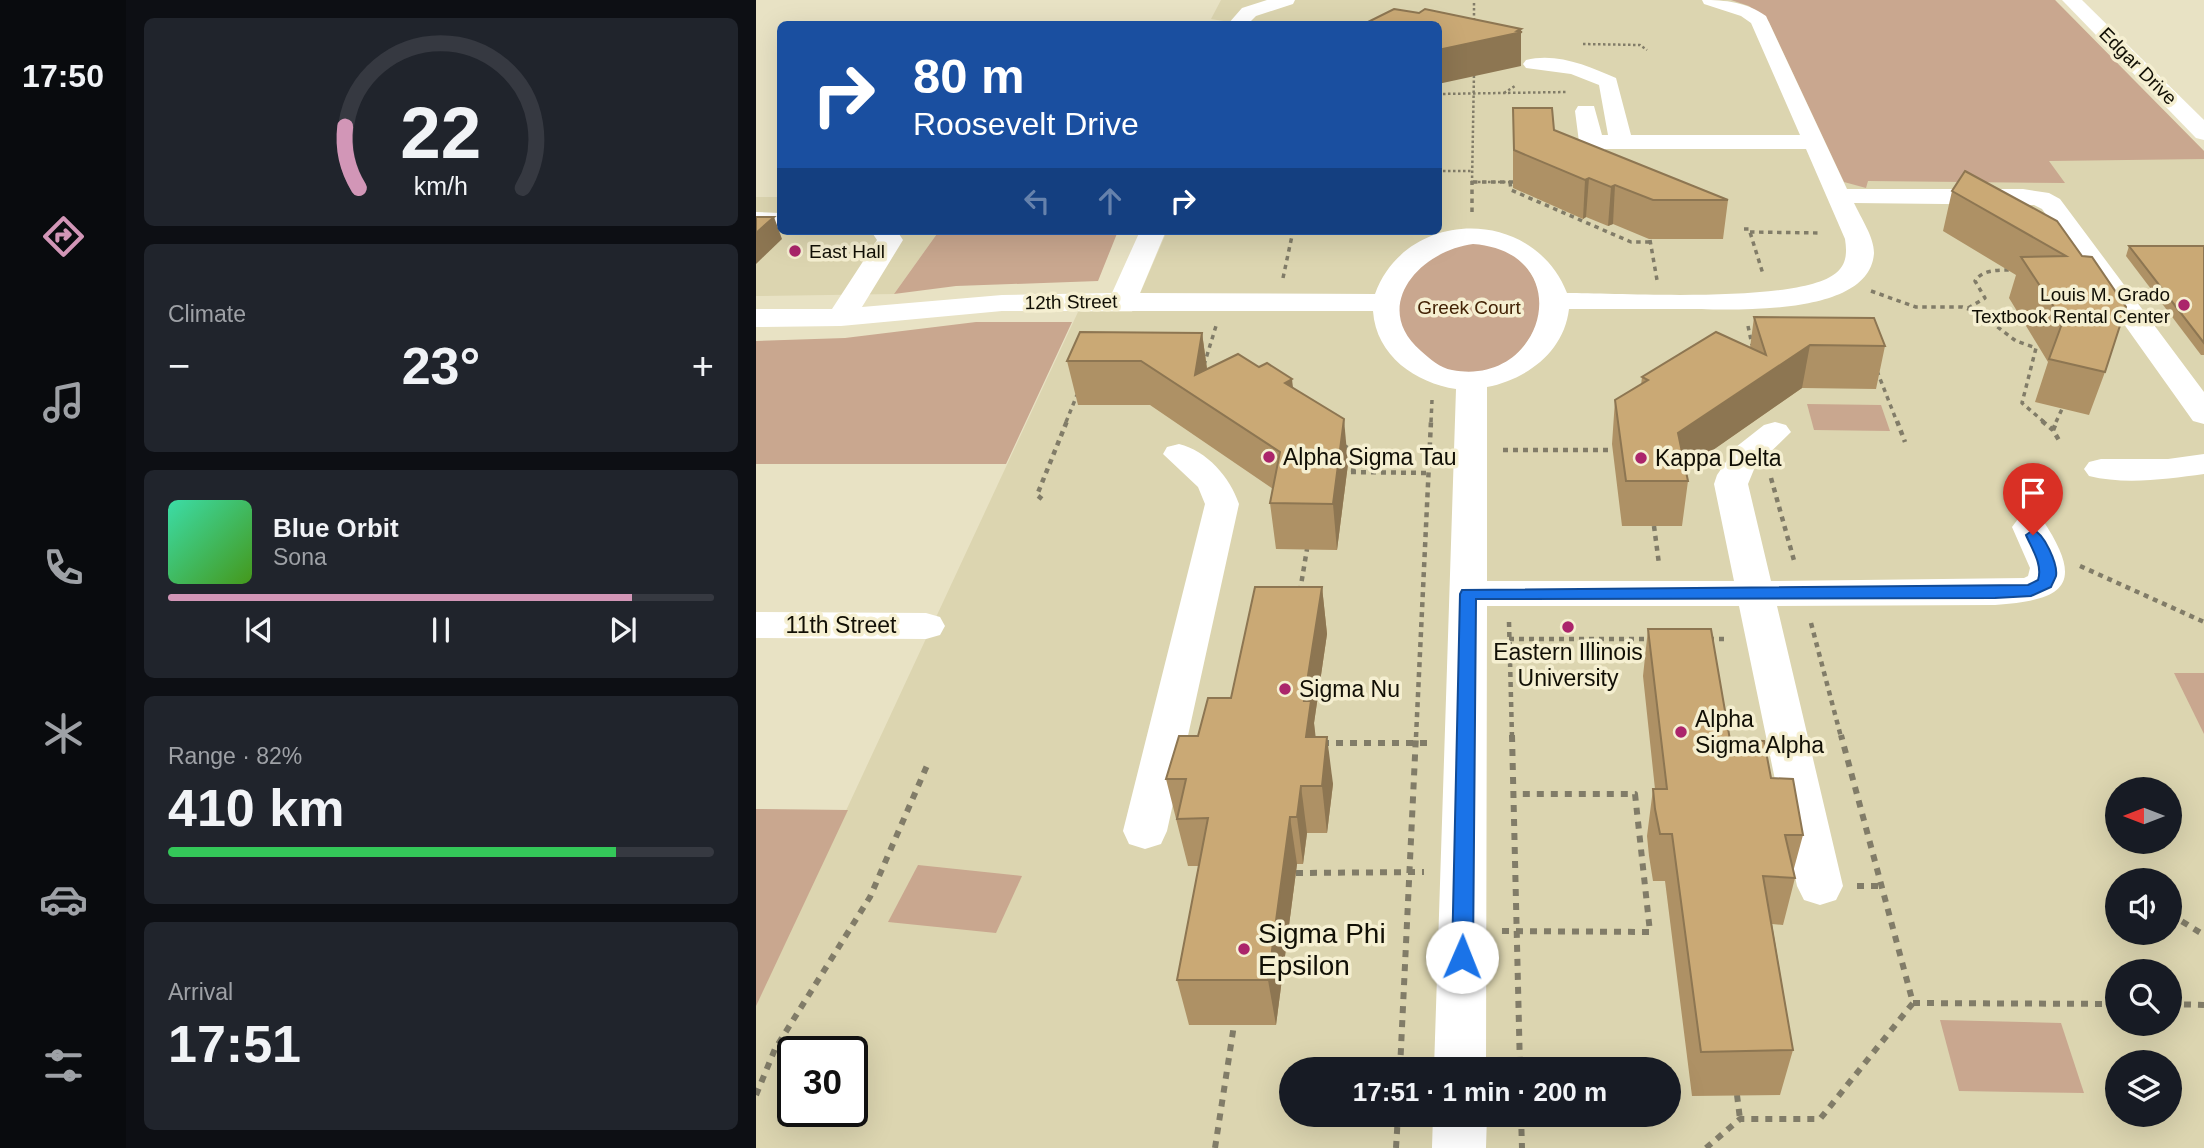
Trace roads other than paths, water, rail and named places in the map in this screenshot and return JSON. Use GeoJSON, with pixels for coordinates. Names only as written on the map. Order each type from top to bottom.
{"type":"FeatureCollection","features":[{"type":"Feature","properties":{"kind":"street"},"geometry":{"type":"LineString","coordinates":[[1240,21],[1249,12],[1286,0]]}},
{"type":"Feature","properties":{"kind":"street"},"geometry":{"type":"LineString","coordinates":[[1556,301],[1769,302],[1822,291],[1844,281],[1861,256],[1858,239],[1759,20],[1748,12],[1711,0]]}},
{"type":"Feature","properties":{"kind":"street","name":"Edgar Drive"},"geometry":{"type":"LineString","coordinates":[[2071,0],[2165,94],[2199,124]]}},
{"type":"Feature","properties":{"kind":"street"},"geometry":{"type":"LineString","coordinates":[[1533,64],[1575,68],[1594,74],[1611,85],[1620,142]]}},
{"type":"Feature","properties":{"kind":"street"},"geometry":{"type":"LineString","coordinates":[[2165,94],[2192,94]]}},
{"type":"Feature","properties":{"kind":"street"},"geometry":{"type":"LineString","coordinates":[[1586,111],[1598,168],[1617,181]]}},
{"type":"Feature","properties":{"kind":"street"},"geometry":{"type":"LineString","coordinates":[[1591,142],[1814,142]]}},
{"type":"Feature","properties":{"kind":"street"},"geometry":{"type":"LineString","coordinates":[[1838,196],[2040,198],[2051,204],[2204,414]]}},
{"type":"Feature","properties":{"kind":"street"},"geometry":{"type":"LineString","coordinates":[[756,220],[777,221]]}},
{"type":"Feature","properties":{"kind":"street"},"geometry":{"type":"LineString","coordinates":[[841,317],[890,240],[887,235]]}},
{"type":"Feature","properties":{"kind":"street"},"geometry":{"type":"LineString","coordinates":[[1122,301],[1151,235]]}},
{"type":"Feature","properties":{"kind":"street"},"geometry":{"type":"LineString","coordinates":[[1453,238],[1497,238],[1525,254],[1546,279],[1556,301],[1551,324],[1534,355],[1494,377],[1472,380],[1434,376],[1415,365],[1404,354],[1387,323],[1386,303],[1390,289],[1405,264],[1418,253],[1453,238]]}},
{"type":"Feature","properties":{"kind":"street","name":"12th Street"},"geometry":{"type":"LineString","coordinates":[[756,318],[841,317],[1002,303],[1386,303]]}},
{"type":"Feature","properties":{"kind":"street"},"geometry":{"type":"LineString","coordinates":[[2140,327],[2178,338],[2204,372]]}},
{"type":"Feature","properties":{"kind":"street"},"geometry":{"type":"LineString","coordinates":[[1460,1057],[1472,380]]}},
{"type":"Feature","properties":{"kind":"street"},"geometry":{"type":"LineString","coordinates":[[1769,438],[1745,455],[1735,469],[1731,484],[1820,886]]}},
{"type":"Feature","properties":{"kind":"street"},"geometry":{"type":"LineString","coordinates":[[1145,831],[1222,503],[1219,489],[1209,476],[1180,453]]}},
{"type":"Feature","properties":{"kind":"street"},"geometry":{"type":"LineString","coordinates":[[2101,470],[2168,469],[2204,464]]}},
{"type":"Feature","properties":{"kind":"street"},"geometry":{"type":"LineString","coordinates":[[1468,594],[2031,590],[2045,583],[2048,576],[2048,568],[2034,538]]}},
{"type":"Feature","properties":{"kind":"street","name":"11th Street"},"geometry":{"type":"LineString","coordinates":[[756,625],[926,626]]}},
{"type":"Feature","properties":{"kind":"street"},"geometry":{"type":"LineString","coordinates":[[1459,1148],[1460,1127]]}},
{"type":"Feature","properties":{"kind":"place","name":"East Hall"},"geometry":{"type":"Point","coordinates":[795,251]}},
{"type":"Feature","properties":{"kind":"place","name":"Louis M. Grado Textbook Rental Center"},"geometry":{"type":"Point","coordinates":[2184,305]}},
{"type":"Feature","properties":{"kind":"place","name":"Alpha Sigma Tau"},"geometry":{"type":"Point","coordinates":[1269,457]}},
{"type":"Feature","properties":{"kind":"place","name":"Kappa Delta"},"geometry":{"type":"Point","coordinates":[1641,458]}},
{"type":"Feature","properties":{"kind":"place","name":"Eastern Illinois University"},"geometry":{"type":"Point","coordinates":[1568,627]}},
{"type":"Feature","properties":{"kind":"place","name":"Sigma Nu"},"geometry":{"type":"Point","coordinates":[1285,689]}},
{"type":"Feature","properties":{"kind":"place","name":"Alpha Sigma Alpha"},"geometry":{"type":"Point","coordinates":[1681,732]}},
{"type":"Feature","properties":{"kind":"place","name":"Sigma Phi Epsilon"},"geometry":{"type":"Point","coordinates":[1244,949]}},
{"type":"Feature","properties":{"kind":"park label","name":"Greek Court"},"geometry":{"type":"Point","coordinates":[1469,307]}}]}
